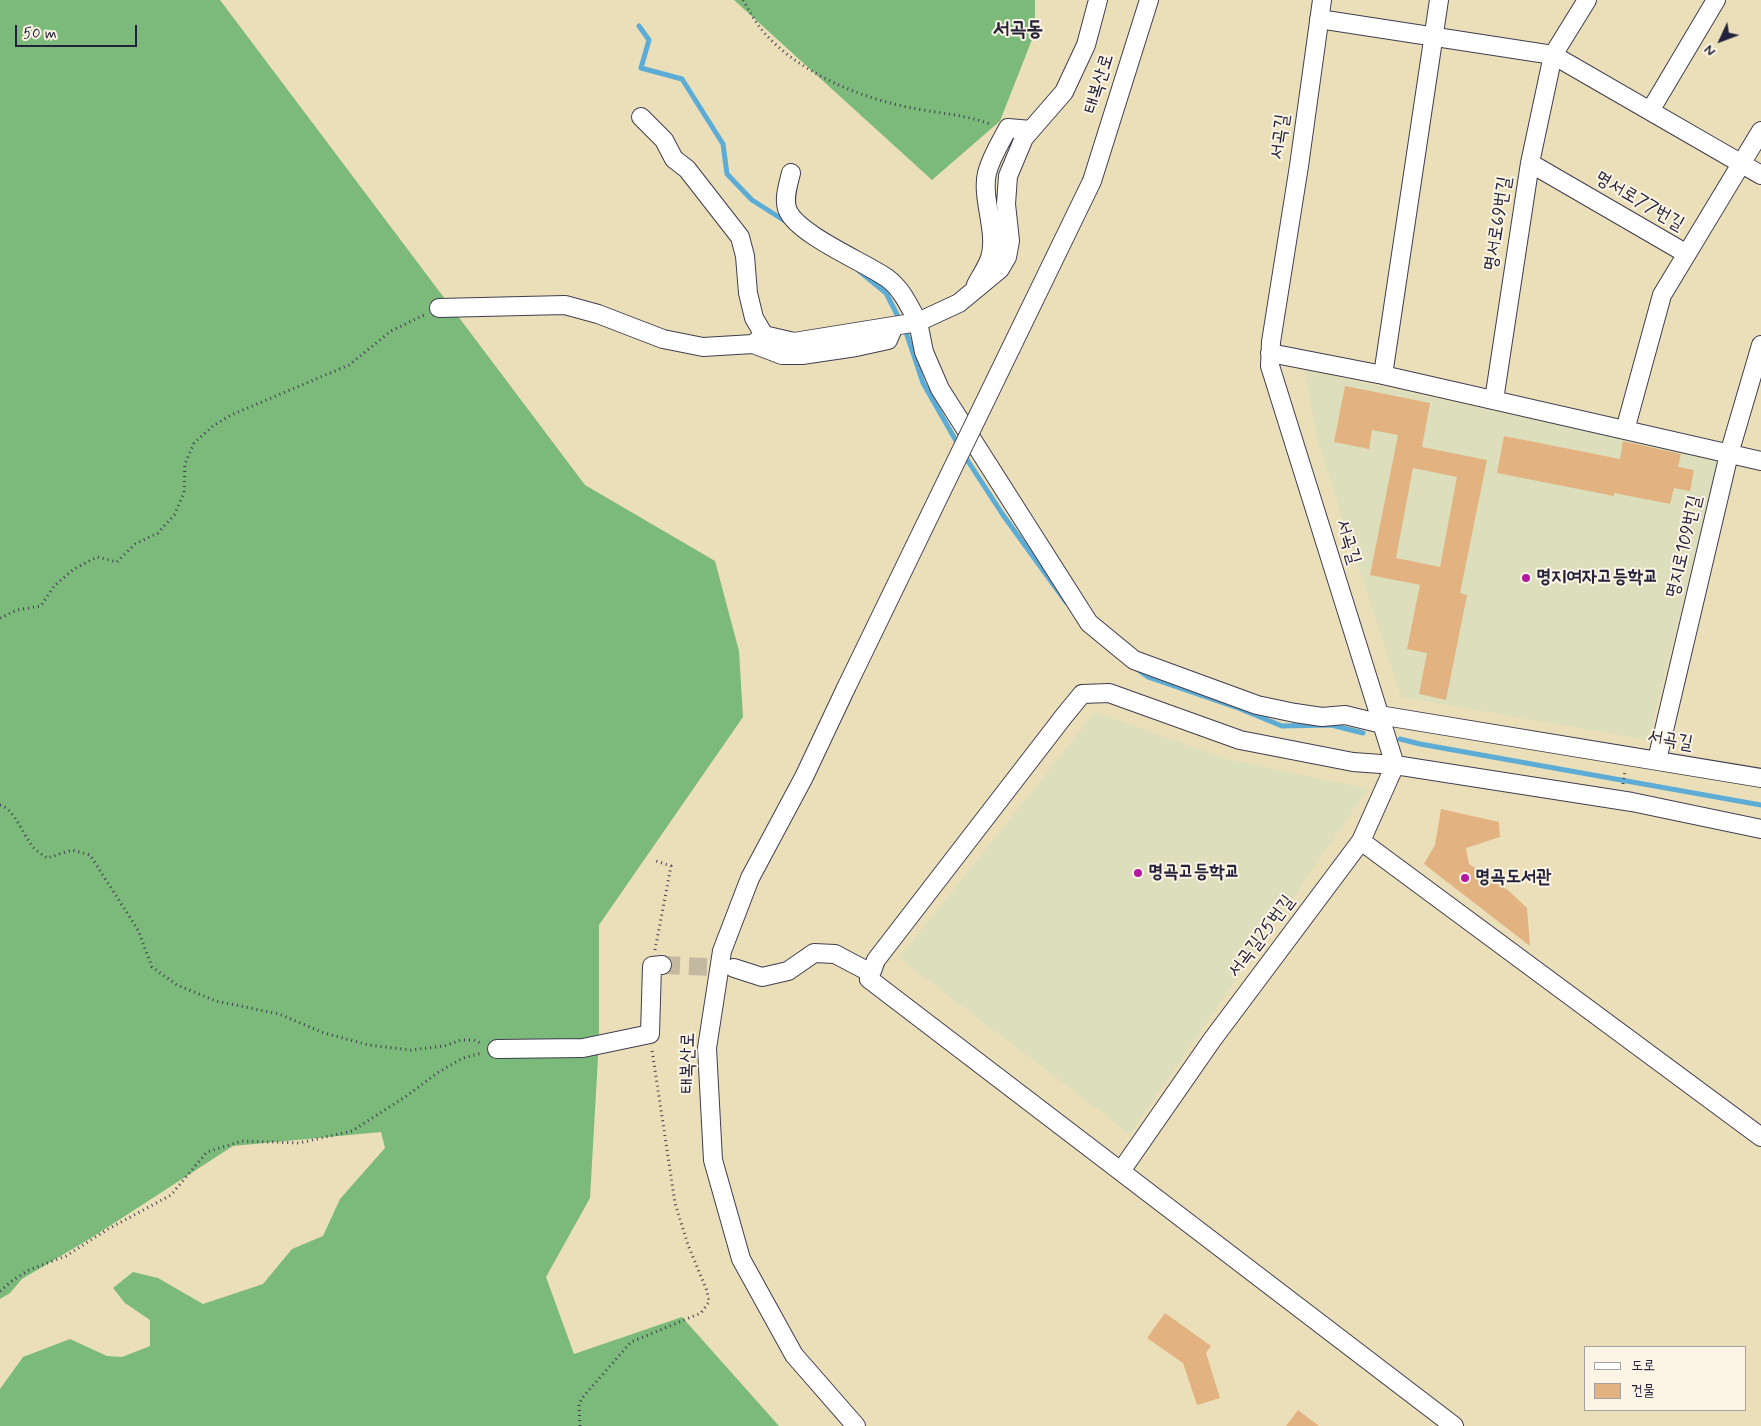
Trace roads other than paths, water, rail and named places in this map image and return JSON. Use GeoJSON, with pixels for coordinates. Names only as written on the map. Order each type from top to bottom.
{"type":"FeatureCollection","features":[{"type":"Feature","properties":{"kind":"street"},"geometry":{"type":"LineString","coordinates":[[439,308],[565,305],[598,314],[663,339],[703,347],[759,340],[782,355],[802,355],[888,340],[894,326],[918,322],[959,303],[971,295],[1000,269],[1007,258],[1010,241],[1006,204],[1008,176],[1024,138],[1064,92],[1086,45],[1098,0]]}},
{"type":"Feature","properties":{"kind":"street","name":"태복산로"},"geometry":{"type":"LineString","coordinates":[[856,1426],[794,1355],[741,1259],[713,1160],[707,1048],[722,951],[750,878],[804,777],[1092,181],[1149,0]]}},
{"type":"Feature","properties":{"kind":"street","name":"서곡길"},"geometry":{"type":"LineString","coordinates":[[1322,0],[1299,166],[1270,342],[1270,366],[1381,719],[1628,755],[1761,777]]}},
{"type":"Feature","properties":{"kind":"street"},"geometry":{"type":"LineString","coordinates":[[1383,375],[1439,0]]}},
{"type":"Feature","properties":{"kind":"street"},"geometry":{"type":"LineString","coordinates":[[1553,55],[1587,0]]}},
{"type":"Feature","properties":{"kind":"street"},"geometry":{"type":"LineString","coordinates":[[1650,111],[1716,0]]}},
{"type":"Feature","properties":{"kind":"street"},"geometry":{"type":"LineString","coordinates":[[1319,19],[1553,55],[1761,175]]}},
{"type":"Feature","properties":{"kind":"street","name":"명서로69번길"},"geometry":{"type":"LineString","coordinates":[[1494,400],[1530,164],[1553,55]]}},
{"type":"Feature","properties":{"kind":"street"},"geometry":{"type":"LineString","coordinates":[[641,117],[664,140],[674,159],[687,169],[740,237],[745,256],[748,293],[759,340]]}},
{"type":"Feature","properties":{"kind":"street"},"geometry":{"type":"LineString","coordinates":[[971,295],[990,257],[992,240],[986,175],[994,154],[1008,128],[1031,130]]}},
{"type":"Feature","properties":{"kind":"street","name":"명서로77번길"},"geometry":{"type":"LineString","coordinates":[[1530,164],[1687,254],[1761,131]]}},
{"type":"Feature","properties":{"kind":"street"},"geometry":{"type":"LineString","coordinates":[[791,173],[786,200],[788,212],[796,222],[809,233],[887,279],[903,295],[918,322],[924,352],[940,389],[1089,623],[1134,660],[1257,705],[1313,716],[1345,715],[1381,719],[1395,765]]}},
{"type":"Feature","properties":{"kind":"street"},"geometry":{"type":"LineString","coordinates":[[1625,430],[1662,295],[1687,254]]}},
{"type":"Feature","properties":{"kind":"street","name":"명지로109번길"},"geometry":{"type":"LineString","coordinates":[[1657,760],[1729,454],[1761,345]]}},
{"type":"Feature","properties":{"kind":"street"},"geometry":{"type":"LineString","coordinates":[[1270,353],[1383,375],[1761,461]]}},
{"type":"Feature","properties":{"kind":"street"},"geometry":{"type":"LineString","coordinates":[[1454,1426],[870,979],[876,960],[1082,694],[1109,693],[1240,740],[1354,762],[1395,765],[1632,802],[1761,828]]}},
{"type":"Feature","properties":{"kind":"street","name":"서곡길25번길"},"geometry":{"type":"LineString","coordinates":[[1121,1171],[1212,1040],[1361,841],[1395,765]]}},
{"type":"Feature","properties":{"kind":"street"},"geometry":{"type":"LineString","coordinates":[[1361,841],[1761,1137]]}},
{"type":"Feature","properties":{"kind":"street"},"geometry":{"type":"LineString","coordinates":[[734,968],[762,977],[788,971],[814,953],[835,954],[871,973]]}},
{"type":"Feature","properties":{"kind":"street"},"geometry":{"type":"LineString","coordinates":[[497,1049],[583,1048],[650,1034],[657,965]]}},
{"type":"Feature","properties":{"kind":"waterway"},"geometry":{"type":"LineString","coordinates":[[639,26],[649,40],[641,68],[682,79],[723,144],[727,174],[752,200],[788,223]]}},
{"type":"Feature","properties":{"kind":"waterway"},"geometry":{"type":"LineString","coordinates":[[859,271],[886,293],[906,332],[923,383],[959,446]]}},
{"type":"Feature","properties":{"kind":"waterway"},"geometry":{"type":"LineString","coordinates":[[964,455],[1003,515],[1066,602]]}},
{"type":"Feature","properties":{"kind":"waterway"},"geometry":{"type":"LineString","coordinates":[[1137,669],[1148,677],[1238,708],[1282,726],[1331,725],[1363,733]]}},
{"type":"Feature","properties":{"kind":"waterway"},"geometry":{"type":"LineString","coordinates":[[1400,739],[1761,805]]}},
{"type":"Feature","properties":{"kind":"tunnel"},"geometry":{"type":"LineString","coordinates":[[662,965],[734,968]]}},
{"type":"Feature","properties":{"kind":"place","name":"명지여자고등학교"},"geometry":{"type":"Point","coordinates":[1526,578]}},
{"type":"Feature","properties":{"kind":"place","name":"명곡고등학교"},"geometry":{"type":"Point","coordinates":[1138,873]}},
{"type":"Feature","properties":{"kind":"place","name":"명곡도서관"},"geometry":{"type":"Point","coordinates":[1465,878]}},
{"type":"Feature","properties":{"kind":"district","name":"서곡동"},"geometry":{"type":"Point","coordinates":[1018,31]}}]}
